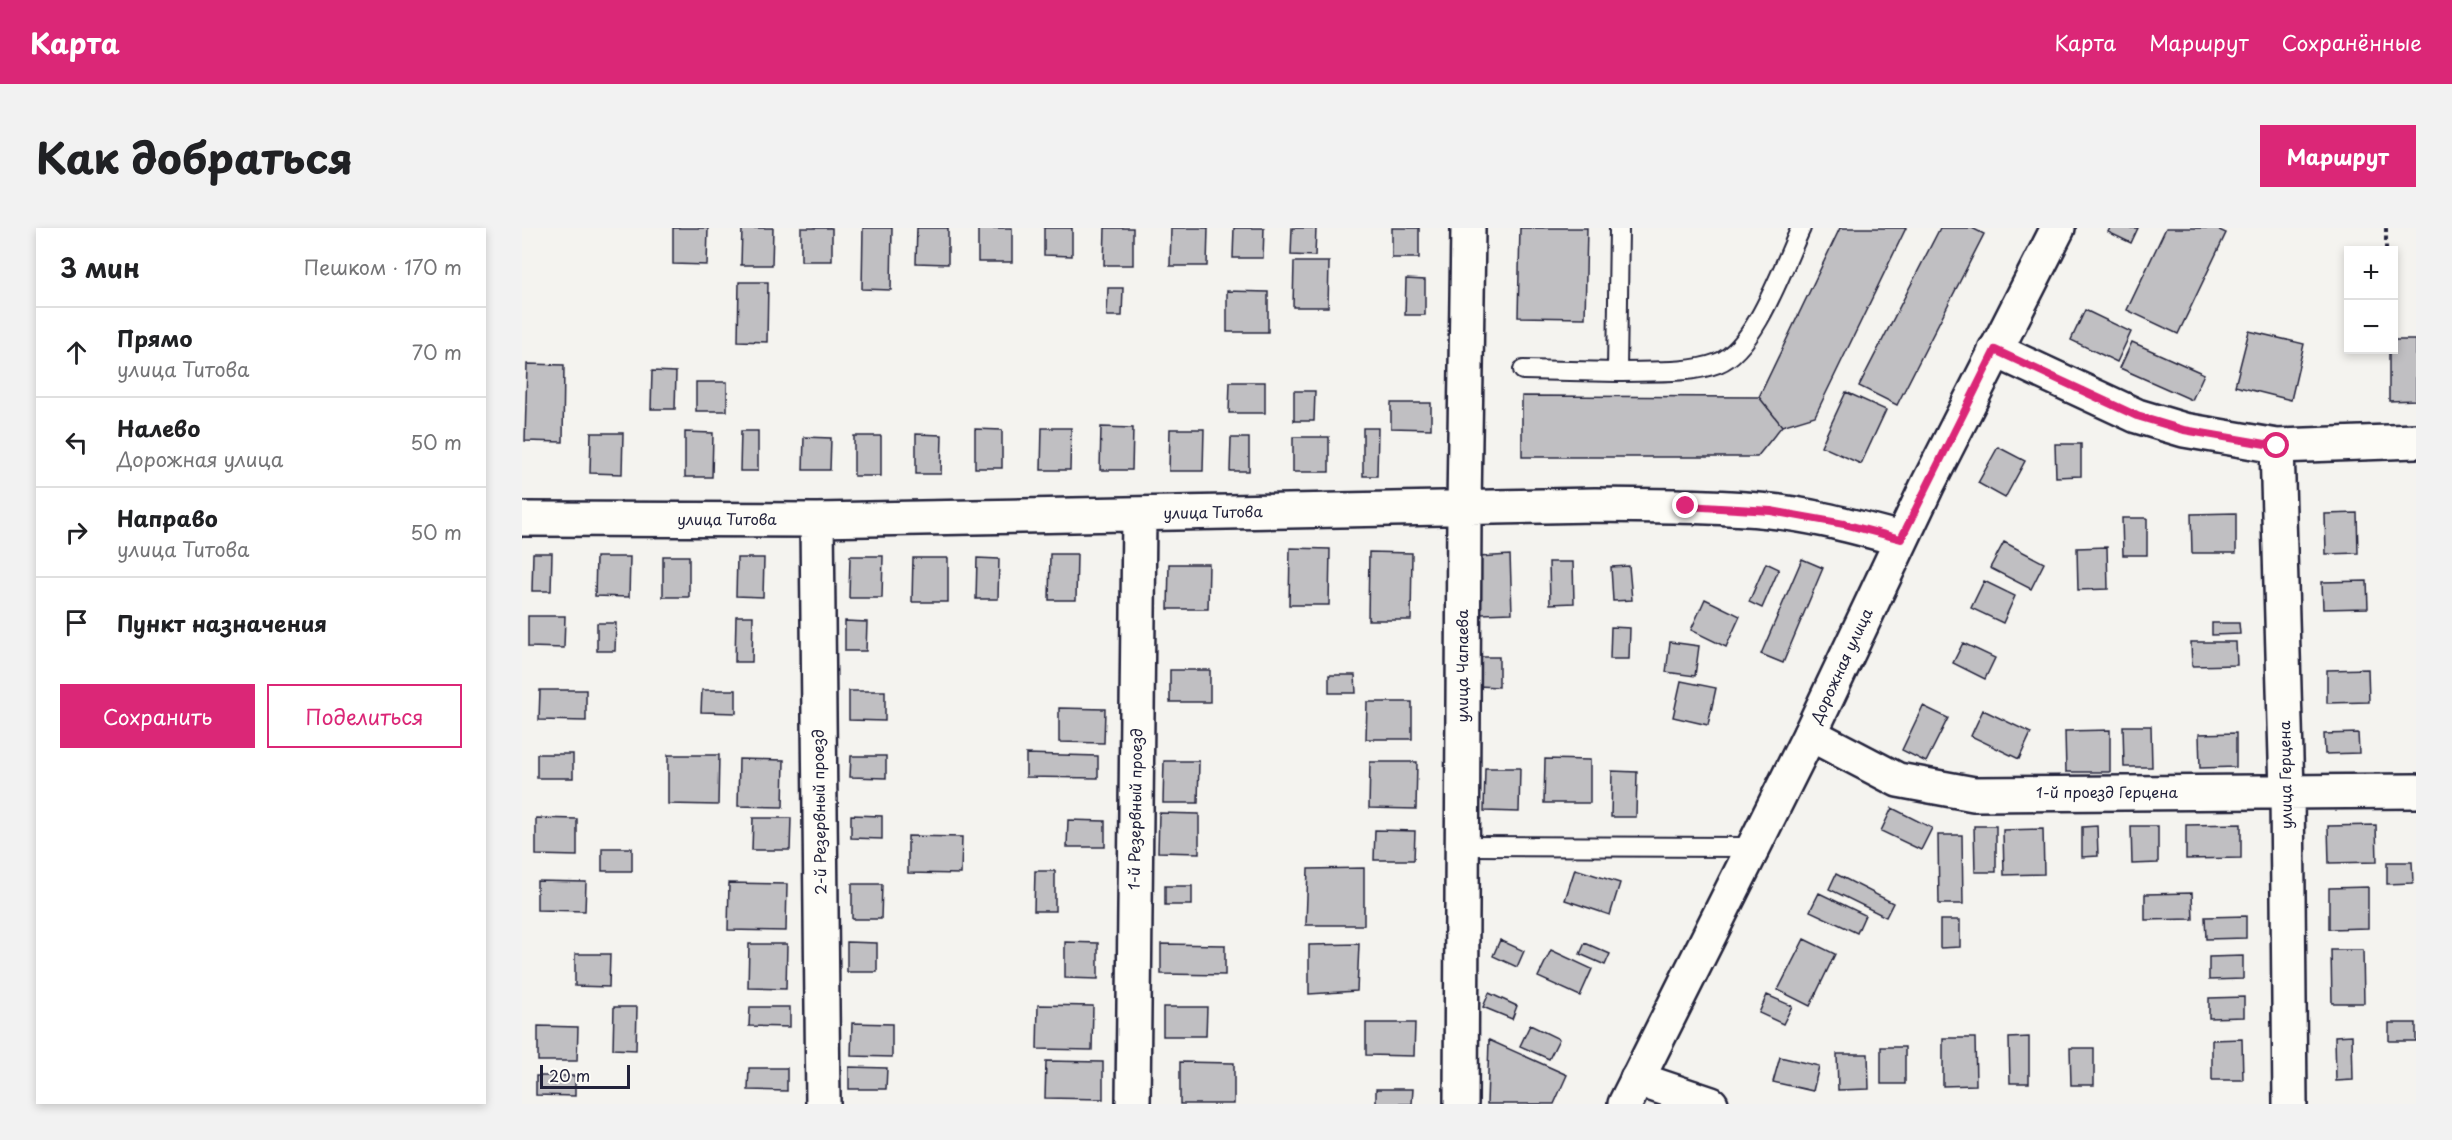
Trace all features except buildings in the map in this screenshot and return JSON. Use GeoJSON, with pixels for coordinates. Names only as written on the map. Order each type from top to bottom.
{"type":"FeatureCollection","features":[{"type":"Feature","properties":{"kind":"street","name":"улица Чапаева"},"geometry":{"type":"LineString","coordinates":[[1461,1104],[1468,228]]}},
{"type":"Feature","properties":{"kind":"street","name":"Дорожная улица"},"geometry":{"type":"LineString","coordinates":[[1631,1091],[1810,734],[1901,539],[2052,230]]}},
{"type":"Feature","properties":{"kind":"street"},"geometry":{"type":"LineString","coordinates":[[1995,350],[2137,416],[2184,430],[2277,446],[2416,441]]}},
{"type":"Feature","properties":{"kind":"street","name":"улица Герцена"},"geometry":{"type":"LineString","coordinates":[[2277,446],[2287,792],[2290,1104]]}},
{"type":"Feature","properties":{"kind":"street","name":"улица Титова"},"geometry":{"type":"LineString","coordinates":[[522,519],[817,520],[1618,506],[1771,511],[1844,524],[1901,539]]}},
{"type":"Feature","properties":{"kind":"street","name":"1-й Резервный проезд"},"geometry":{"type":"LineString","coordinates":[[1133,1104],[1139,514]]}},
{"type":"Feature","properties":{"kind":"street","name":"2-й Резервный проезд"},"geometry":{"type":"LineString","coordinates":[[817,520],[823,1104]]}},
{"type":"Feature","properties":{"kind":"street","name":"1-й проезд Герцена"},"geometry":{"type":"LineString","coordinates":[[1810,734],[1898,780],[1974,794],[2416,791]]}},
{"type":"Feature","properties":{"kind":"street"},"geometry":{"type":"LineString","coordinates":[[1631,1091],[1711,1104]]}},
{"type":"Feature","properties":{"kind":"lane"},"geometry":{"type":"LineString","coordinates":[[1617,372],[1619,228]]}},
{"type":"Feature","properties":{"kind":"lane"},"geometry":{"type":"LineString","coordinates":[[1523,370],[1617,372],[1695,369],[1719,363],[1739,350],[1753,330],[1801,228]]}},
{"type":"Feature","properties":{"kind":"lane"},"geometry":{"type":"LineString","coordinates":[[1462,846],[1753,847]]}},
{"type":"Feature","properties":{"kind":"path"},"geometry":{"type":"LineString","coordinates":[[2386,228],[2386,246]]}},
{"type":"Feature","properties":{"kind":"route"},"geometry":{"type":"LineString","coordinates":[[1686,506],[1771,511],[1844,524],[1901,539],[1995,350],[2137,416],[2184,430],[2277,446]]}}]}
